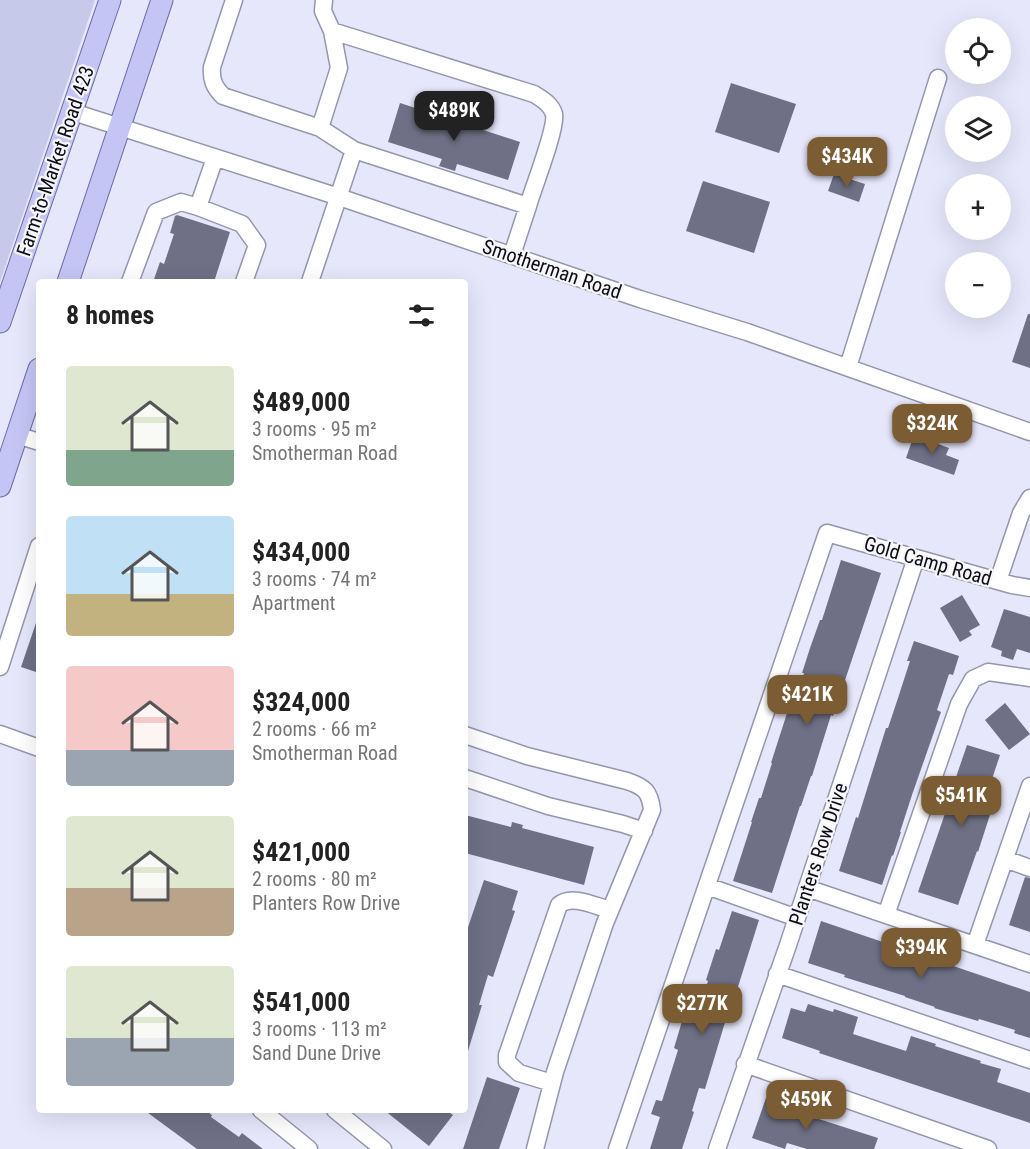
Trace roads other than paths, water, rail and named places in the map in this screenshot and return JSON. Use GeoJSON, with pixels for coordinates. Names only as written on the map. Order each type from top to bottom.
{"type":"FeatureCollection","features":[{"type":"Feature","properties":{"kind":"main road","name":"Farm-to-Market Road 423"},"geometry":{"type":"LineString","coordinates":[[0,322],[110,0]]}},
{"type":"Feature","properties":{"kind":"main road"},"geometry":{"type":"LineString","coordinates":[[69,279],[162,0]]}},
{"type":"Feature","properties":{"kind":"main road"},"geometry":{"type":"LineString","coordinates":[[0,486],[36,378]]}},
{"type":"Feature","properties":{"kind":"street"},"geometry":{"type":"LineString","coordinates":[[234,0],[212,67],[211,76],[214,86],[223,96],[320,128],[354,150],[528,206]]}},
{"type":"Feature","properties":{"kind":"street"},"geometry":{"type":"LineString","coordinates":[[320,128],[339,68],[332,31],[323,11],[324,0]]}},
{"type":"Feature","properties":{"kind":"street"},"geometry":{"type":"LineString","coordinates":[[332,31],[534,94],[547,102],[554,114],[553,130],[512,255]]}},
{"type":"Feature","properties":{"kind":"street"},"geometry":{"type":"LineString","coordinates":[[848,367],[938,78]]}},
{"type":"Feature","properties":{"kind":"street","name":"Smotherman Road"},"geometry":{"type":"LineString","coordinates":[[73,112],[339,197],[640,299],[747,332],[1030,432]]}},
{"type":"Feature","properties":{"kind":"street"},"geometry":{"type":"LineString","coordinates":[[311,279],[354,150]]}},
{"type":"Feature","properties":{"kind":"street"},"geometry":{"type":"LineString","coordinates":[[198,207],[215,158]]}},
{"type":"Feature","properties":{"kind":"street"},"geometry":{"type":"LineString","coordinates":[[131,279],[156,212],[181,202],[242,224],[257,245],[245,279]]}},
{"type":"Feature","properties":{"kind":"street"},"geometry":{"type":"LineString","coordinates":[[17,435],[36,441]]}},
{"type":"Feature","properties":{"kind":"street"},"geometry":{"type":"LineString","coordinates":[[998,581],[1021,513],[1030,498]]}},
{"type":"Feature","properties":{"kind":"street","name":"Gold Camp Road"},"geometry":{"type":"LineString","coordinates":[[707,886],[827,533],[1012,585],[1030,588]]}},
{"type":"Feature","properties":{"kind":"street"},"geometry":{"type":"LineString","coordinates":[[0,667],[36,555]]}},
{"type":"Feature","properties":{"kind":"street","name":"Planters Row Drive"},"geometry":{"type":"LineString","coordinates":[[717,1149],[797,918],[916,558]]}},
{"type":"Feature","properties":{"kind":"street"},"geometry":{"type":"LineString","coordinates":[[886,915],[959,704],[973,679],[988,672],[1030,678]]}},
{"type":"Feature","properties":{"kind":"street"},"geometry":{"type":"LineString","coordinates":[[0,734],[36,747]]}},
{"type":"Feature","properties":{"kind":"street"},"geometry":{"type":"LineString","coordinates":[[468,736],[527,756],[627,780],[646,790],[651,800],[652,810],[610,910],[552,1083],[535,1149]]}},
{"type":"Feature","properties":{"kind":"street"},"geometry":{"type":"LineString","coordinates":[[468,779],[548,806],[644,831]]}},
{"type":"Feature","properties":{"kind":"street"},"geometry":{"type":"LineString","coordinates":[[975,945],[1030,786]]}},
{"type":"Feature","properties":{"kind":"street"},"geometry":{"type":"LineString","coordinates":[[1005,859],[1030,868]]}},
{"type":"Feature","properties":{"kind":"street"},"geometry":{"type":"LineString","coordinates":[[617,1149],[707,886],[797,918]]}},
{"type":"Feature","properties":{"kind":"street"},"geometry":{"type":"LineString","coordinates":[[807,888],[1030,964]]}},
{"type":"Feature","properties":{"kind":"street"},"geometry":{"type":"LineString","coordinates":[[552,1083],[519,1073],[507,1062],[507,1055],[560,905],[576,900],[610,910]]}},
{"type":"Feature","properties":{"kind":"street"},"geometry":{"type":"LineString","coordinates":[[777,974],[1030,1060]]}},
{"type":"Feature","properties":{"kind":"street"},"geometry":{"type":"LineString","coordinates":[[746,1064],[988,1149]]}},
{"type":"Feature","properties":{"kind":"street"},"geometry":{"type":"LineString","coordinates":[[265,1113],[309,1149]]}},
{"type":"Feature","properties":{"kind":"street"},"geometry":{"type":"LineString","coordinates":[[339,1113],[383,1149]]}}]}
